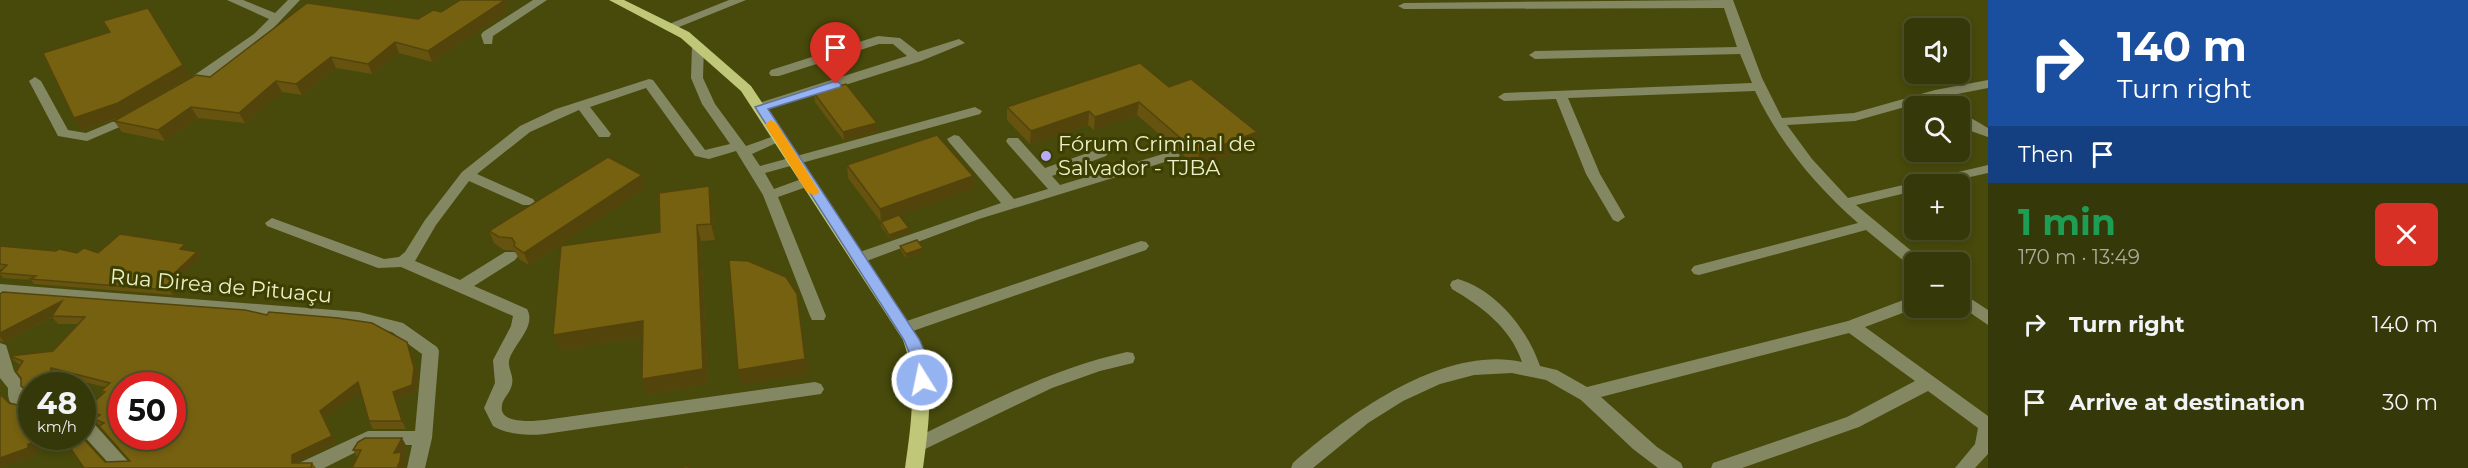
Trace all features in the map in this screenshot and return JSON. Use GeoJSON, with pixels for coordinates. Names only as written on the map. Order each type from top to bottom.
{"type":"FeatureCollection","features":[{"type":"Feature","properties":{"kind":"main road"},"geometry":{"type":"LineString","coordinates":[[615,0],[670,26],[698,45],[746,89],[904,328],[917,352],[920,365],[915,468]]}},
{"type":"Feature","properties":{"kind":"street"},"geometry":{"type":"LineString","coordinates":[[232,0],[278,18]]}},
{"type":"Feature","properties":{"kind":"street"},"geometry":{"type":"LineString","coordinates":[[176,94],[258,37],[294,0]]}},
{"type":"Feature","properties":{"kind":"street"},"geometry":{"type":"LineString","coordinates":[[488,41],[487,35],[494,28],[541,0]]}},
{"type":"Feature","properties":{"kind":"street"},"geometry":{"type":"LineString","coordinates":[[670,26],[740,0]]}},
{"type":"Feature","properties":{"kind":"street"},"geometry":{"type":"LineString","coordinates":[[1404,6],[1728,2],[1760,87],[1778,122],[1812,168],[1845,203],[1868,225],[1904,253]]}},
{"type":"Feature","properties":{"kind":"street"},"geometry":{"type":"LineString","coordinates":[[775,73],[878,40],[896,41],[917,58]]}},
{"type":"Feature","properties":{"kind":"street"},"geometry":{"type":"LineString","coordinates":[[760,107],[958,43]]}},
{"type":"Feature","properties":{"kind":"street"},"geometry":{"type":"LineString","coordinates":[[698,45],[697,78],[710,104],[757,171],[770,195],[818,316]]}},
{"type":"Feature","properties":{"kind":"street"},"geometry":{"type":"LineString","coordinates":[[1535,55],[1745,50]]}},
{"type":"Feature","properties":{"kind":"street"},"geometry":{"type":"LineString","coordinates":[[35,81],[63,133],[87,137],[119,126],[148,110]]}},
{"type":"Feature","properties":{"kind":"street"},"geometry":{"type":"LineString","coordinates":[[403,262],[411,256],[430,223],[467,175],[525,129],[582,105],[649,83],[700,153],[709,155],[780,138]]}},
{"type":"Feature","properties":{"kind":"street"},"geometry":{"type":"LineString","coordinates":[[1778,122],[1855,117],[1935,94],[1988,84]]}},
{"type":"Feature","properties":{"kind":"street"},"geometry":{"type":"LineString","coordinates":[[1504,97],[1760,87]]}},
{"type":"Feature","properties":{"kind":"street"},"geometry":{"type":"LineString","coordinates":[[1561,96],[1583,154],[1604,197],[1618,217]]}},
{"type":"Feature","properties":{"kind":"street"},"geometry":{"type":"LineString","coordinates":[[582,105],[604,134]]}},
{"type":"Feature","properties":{"kind":"street"},"geometry":{"type":"LineString","coordinates":[[757,171],[795,163],[975,111]]}},
{"type":"Feature","properties":{"kind":"street"},"geometry":{"type":"LineString","coordinates":[[1970,124],[1988,133]]}},
{"type":"Feature","properties":{"kind":"street"},"geometry":{"type":"LineString","coordinates":[[954,139],[1010,204]]}},
{"type":"Feature","properties":{"kind":"street"},"geometry":{"type":"LineString","coordinates":[[1014,141],[1057,190]]}},
{"type":"Feature","properties":{"kind":"street"},"geometry":{"type":"LineString","coordinates":[[1043,174],[1101,153]]}},
{"type":"Feature","properties":{"kind":"street"},"geometry":{"type":"LineString","coordinates":[[859,258],[1010,204],[1173,155]]}},
{"type":"Feature","properties":{"kind":"street"},"geometry":{"type":"LineString","coordinates":[[1966,174],[1988,169]]}},
{"type":"Feature","properties":{"kind":"street"},"geometry":{"type":"LineString","coordinates":[[467,175],[528,202]]}},
{"type":"Feature","properties":{"kind":"street"},"geometry":{"type":"LineString","coordinates":[[770,195],[807,182]]}},
{"type":"Feature","properties":{"kind":"street"},"geometry":{"type":"LineString","coordinates":[[1845,203],[1904,188]]}},
{"type":"Feature","properties":{"kind":"street"},"geometry":{"type":"LineString","coordinates":[[272,223],[383,264],[403,262],[521,313],[522,322],[501,359],[499,369],[504,377],[504,386],[493,406],[495,415],[502,422],[513,427],[545,428],[815,389]]}},
{"type":"Feature","properties":{"kind":"street"},"geometry":{"type":"LineString","coordinates":[[1699,270],[1868,225]]}},
{"type":"Feature","properties":{"kind":"street"},"geometry":{"type":"LineString","coordinates":[[904,328],[1141,246]]}},
{"type":"Feature","properties":{"kind":"street"},"geometry":{"type":"LineString","coordinates":[[462,286],[510,256]]}},
{"type":"Feature","properties":{"kind":"street"},"geometry":{"type":"LineString","coordinates":[[1458,285],[1495,310],[1514,328],[1526,346],[1533,370]]}},
{"type":"Feature","properties":{"kind":"street","name":"Rua Direa de Pituaçu"},"geometry":{"type":"LineString","coordinates":[[0,290],[359,318],[397,327],[431,351],[423,438]]}},
{"type":"Feature","properties":{"kind":"street"},"geometry":{"type":"LineString","coordinates":[[1970,305],[1988,319]]}},
{"type":"Feature","properties":{"kind":"street"},"geometry":{"type":"LineString","coordinates":[[1586,394],[1852,326],[1904,306]]}},
{"type":"Feature","properties":{"kind":"street"},"geometry":{"type":"LineString","coordinates":[[1852,326],[1927,383],[1988,425],[1983,447],[1964,468]]}},
{"type":"Feature","properties":{"kind":"street"},"geometry":{"type":"LineString","coordinates":[[0,349],[6,374],[17,387],[16,399],[18,400]]}},
{"type":"Feature","properties":{"kind":"street"},"geometry":{"type":"LineString","coordinates":[[917,445],[1069,373],[1097,363],[1127,358]]}},
{"type":"Feature","properties":{"kind":"street"},"geometry":{"type":"LineString","coordinates":[[1300,468],[1343,430],[1382,404],[1422,383],[1451,373],[1504,366],[1533,370],[1560,379],[1586,394],[1653,455],[1674,468]]}},
{"type":"Feature","properties":{"kind":"street"},"geometry":{"type":"LineString","coordinates":[[1720,468],[1853,422],[1927,383]]}},
{"type":"Feature","properties":{"kind":"street"},"geometry":{"type":"LineString","coordinates":[[96,437],[125,468]]}},
{"type":"Feature","properties":{"kind":"street"},"geometry":{"type":"LineString","coordinates":[[306,468],[368,438],[423,438],[416,468]]}},
{"type":"Feature","properties":{"kind":"building"},"geometry":{"type":"Polygon","coordinates":[[[460,0],[505,0],[428,51],[395,42],[368,64],[331,57],[296,84],[276,81],[239,113],[191,107],[158,130],[114,121],[196,75],[210,77],[307,3],[418,19],[433,10],[441,12],[460,0]]]}},
{"type":"Feature","properties":{"kind":"building"},"geometry":{"type":"Polygon","coordinates":[[[148,8],[183,65],[118,103],[74,118],[43,53],[110,32],[103,21],[148,8]]]}},
{"type":"Feature","properties":{"kind":"building"},"geometry":{"type":"Polygon","coordinates":[[[1140,63],[1169,87],[1191,79],[1257,132],[1199,154],[1139,102],[1095,117],[1089,111],[1031,131],[1007,107],[1140,63]]]}},
{"type":"Feature","properties":{"kind":"building"},"geometry":{"type":"Polygon","coordinates":[[[846,84],[877,123],[843,132],[814,93],[846,84]]]}},
{"type":"Feature","properties":{"kind":"building"},"geometry":{"type":"Polygon","coordinates":[[[937,135],[973,176],[880,209],[847,165],[937,135]]]}},
{"type":"Feature","properties":{"kind":"building"},"geometry":{"type":"Polygon","coordinates":[[[608,157],[642,175],[524,253],[514,246],[512,238],[499,237],[489,231],[608,157]]]}},
{"type":"Feature","properties":{"kind":"building"},"geometry":{"type":"Polygon","coordinates":[[[709,186],[711,224],[697,225],[703,369],[642,379],[643,321],[553,335],[561,246],[660,232],[659,193],[709,186]]]}},
{"type":"Feature","properties":{"kind":"building"},"geometry":{"type":"Polygon","coordinates":[[[899,215],[909,228],[889,235],[881,222],[899,215]]]}},
{"type":"Feature","properties":{"kind":"building"},"geometry":{"type":"Polygon","coordinates":[[[120,234],[185,244],[180,249],[197,252],[168,279],[180,282],[169,290],[30,279],[36,276],[0,273],[7,265],[0,264],[0,246],[56,251],[59,249],[77,253],[84,248],[98,253],[120,234]]]}},
{"type":"Feature","properties":{"kind":"building"},"geometry":{"type":"Polygon","coordinates":[[[917,240],[923,248],[906,254],[900,246],[917,240]]]}},
{"type":"Feature","properties":{"kind":"building"},"geometry":{"type":"Polygon","coordinates":[[[729,260],[748,261],[786,277],[797,294],[805,359],[738,370],[729,260]]]}},
{"type":"Feature","properties":{"kind":"building"},"geometry":{"type":"Polygon","coordinates":[[[3,292],[245,310],[267,315],[269,312],[372,323],[407,342],[414,368],[412,385],[393,392],[402,421],[369,421],[358,382],[320,411],[332,436],[292,455],[292,463],[312,463],[311,468],[84,468],[72,450],[94,450],[105,462],[130,461],[120,450],[186,450],[186,372],[108,372],[108,382],[96,379],[96,372],[67,372],[51,368],[50,372],[18,372],[18,374],[16,372],[23,361],[10,356],[53,351],[85,317],[52,316],[62,301],[0,333],[0,294],[3,292]]]}},
{"type":"Feature","properties":{"kind":"building"},"geometry":{"type":"Polygon","coordinates":[[[108,385],[108,436],[99,426],[104,423],[96,420],[100,415],[96,414],[96,400],[105,392],[101,391],[108,385]]]}},
{"type":"Feature","properties":{"kind":"building"},"geometry":{"type":"Polygon","coordinates":[[[1,395],[9,403],[18,405],[18,450],[22,450],[0,458],[1,395]]]}},
{"type":"Feature","properties":{"kind":"building"},"geometry":{"type":"Polygon","coordinates":[[[365,438],[402,438],[394,453],[401,452],[397,468],[352,468],[361,450],[353,450],[358,442],[365,438]]]}},
{"type":"Feature","properties":{"kind":"slow traffic"},"geometry":{"type":"LineString","coordinates":[[771,124],[813,191]]}},
{"type":"Feature","properties":{"kind":"place","name":"Fórum Criminal de Salvador - TJBA"},"geometry":{"type":"Point","coordinates":[1046,156]}},
{"type":"Feature","properties":{"kind":"route"},"geometry":{"type":"LineString","coordinates":[[836,84],[760,107],[911,339],[917,352],[922,380]]}}]}
